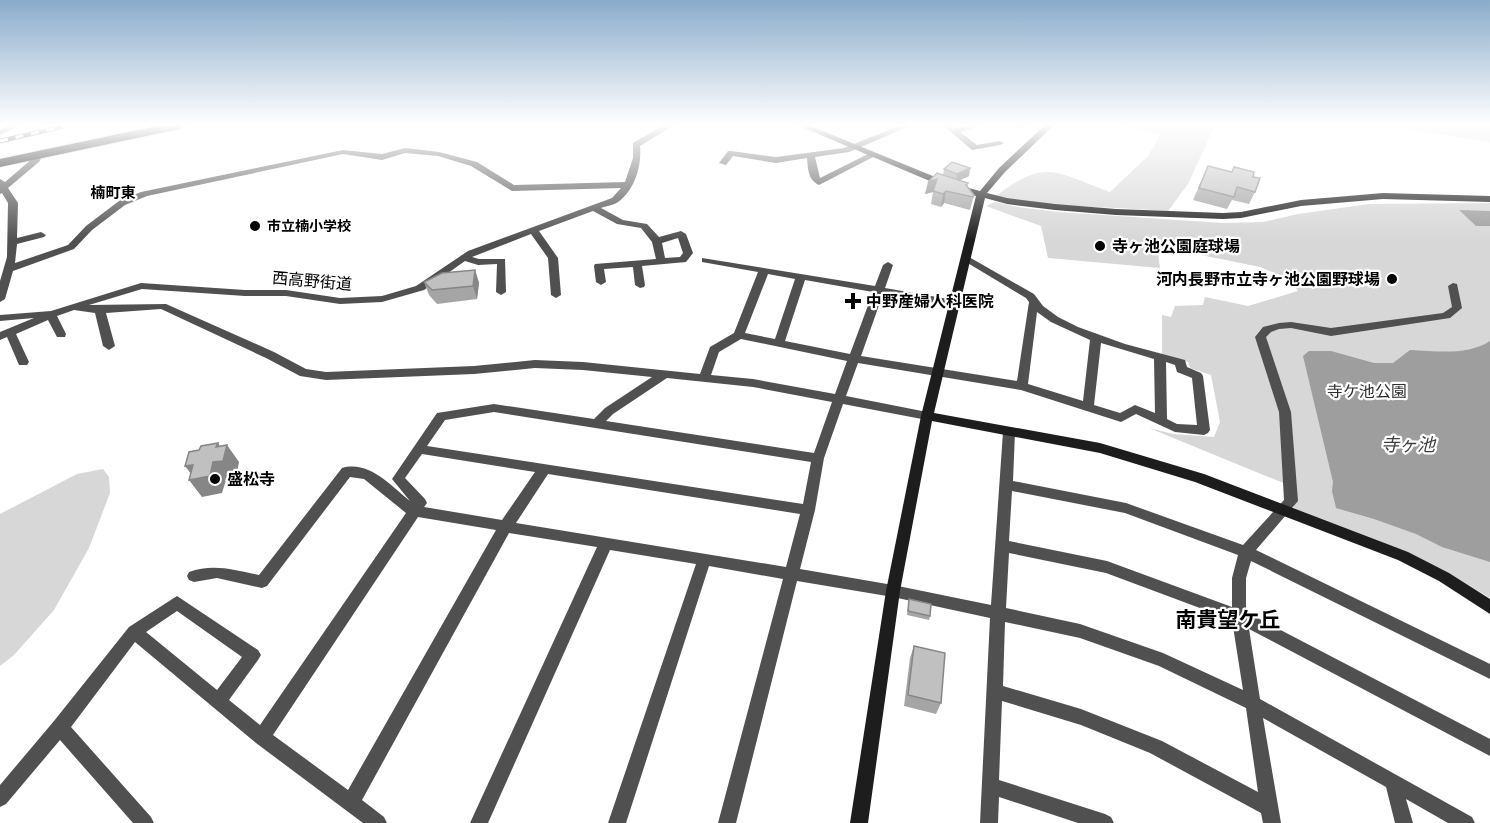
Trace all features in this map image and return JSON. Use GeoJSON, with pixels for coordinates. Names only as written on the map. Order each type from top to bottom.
{"type":"FeatureCollection","features":[{"type":"Feature","properties":{"kind":"street"},"geometry":{"type":"LineString","coordinates":[[0,299],[12,242],[13,203],[1,187],[31,163]]}},
{"type":"Feature","properties":{"kind":"street"},"geometry":{"type":"LineString","coordinates":[[5,270],[71,248],[89,228],[122,202],[144,194],[290,163]]}},
{"type":"Feature","properties":{"kind":"street"},"geometry":{"type":"LineString","coordinates":[[472,163],[512,188],[546,185],[628,185],[635,163]]}},
{"type":"Feature","properties":{"kind":"street"},"geometry":{"type":"LineString","coordinates":[[812,163],[814,176],[819,182],[856,163]]}},
{"type":"Feature","properties":{"kind":"street"},"geometry":{"type":"LineString","coordinates":[[894,163],[947,185],[1007,201],[1116,212],[1223,216],[1241,215],[1301,203],[1383,196],[1490,199]]}},
{"type":"Feature","properties":{"kind":"street"},"geometry":{"type":"LineString","coordinates":[[858,823],[893,591],[937,372],[981,195],[1009,163]]}},
{"type":"Feature","properties":{"kind":"street","name":"西高野街道"},"geometry":{"type":"LineString","coordinates":[[5,334],[54,314],[141,286],[245,293],[286,292],[340,301],[382,299],[420,288],[471,253],[615,200],[628,185]]}},
{"type":"Feature","properties":{"kind":"street"},"geometry":{"type":"LineString","coordinates":[[595,209],[620,222],[644,226],[657,241],[661,261]]}},
{"type":"Feature","properties":{"kind":"street"},"geometry":{"type":"LineString","coordinates":[[533,231],[556,259],[556,295]]}},
{"type":"Feature","properties":{"kind":"street"},"geometry":{"type":"LineString","coordinates":[[601,282],[599,266],[683,261],[688,253],[681,234],[657,241]]}},
{"type":"Feature","properties":{"kind":"street"},"geometry":{"type":"LineString","coordinates":[[12,242],[41,235]]}},
{"type":"Feature","properties":{"kind":"street"},"geometry":{"type":"LineString","coordinates":[[465,258],[478,262],[502,261],[501,292]]}},
{"type":"Feature","properties":{"kind":"street"},"geometry":{"type":"LineString","coordinates":[[966,259],[1030,296],[1033,304],[1022,386]]}},
{"type":"Feature","properties":{"kind":"street"},"geometry":{"type":"LineString","coordinates":[[705,260],[879,288],[954,303]]}},
{"type":"Feature","properties":{"kind":"street"},"geometry":{"type":"LineString","coordinates":[[637,263],[640,285]]}},
{"type":"Feature","properties":{"kind":"street"},"geometry":{"type":"LineString","coordinates":[[727,823],[807,510],[818,458],[888,265]]}},
{"type":"Feature","properties":{"kind":"street"},"geometry":{"type":"LineString","coordinates":[[705,377],[714,350],[740,335],[764,270]]}},
{"type":"Feature","properties":{"kind":"street"},"geometry":{"type":"LineString","coordinates":[[779,344],[801,276]]}},
{"type":"Feature","properties":{"kind":"street"},"geometry":{"type":"LineString","coordinates":[[1270,815],[1239,616],[1239,578],[1246,552],[1291,501],[1285,412],[1260,337],[1267,329],[1279,326],[1291,325],[1331,332],[1446,316],[1456,308],[1453,286]]}},
{"type":"Feature","properties":{"kind":"street"},"geometry":{"type":"LineString","coordinates":[[740,335],[854,358],[1022,386],[1121,418],[1135,409],[1175,428],[1204,430],[1197,375],[1181,369],[1181,363],[1096,338],[1058,324],[1033,304]]}},
{"type":"Feature","properties":{"kind":"street"},"geometry":{"type":"LineString","coordinates":[[74,307],[100,310],[162,306],[304,373],[326,376],[474,370],[535,364],[705,377],[753,383],[1100,448],[1199,478],[1282,512],[1403,556],[1444,577],[1490,607]]}},
{"type":"Feature","properties":{"kind":"street"},"geometry":{"type":"LineString","coordinates":[[100,310],[109,346]]}},
{"type":"Feature","properties":{"kind":"street"},"geometry":{"type":"LineString","coordinates":[[0,318],[54,314],[61,334]]}},
{"type":"Feature","properties":{"kind":"street"},"geometry":{"type":"LineString","coordinates":[[5,334],[23,362]]}},
{"type":"Feature","properties":{"kind":"street"},"geometry":{"type":"LineString","coordinates":[[1088,407],[1096,338]]}},
{"type":"Feature","properties":{"kind":"street"},"geometry":{"type":"LineString","coordinates":[[1160,357],[1161,422]]}},
{"type":"Feature","properties":{"kind":"street"},"geometry":{"type":"LineString","coordinates":[[597,423],[609,411],[665,374]]}},
{"type":"Feature","properties":{"kind":"street"},"geometry":{"type":"LineString","coordinates":[[262,737],[420,503],[399,480],[441,416],[494,408],[818,458]]}},
{"type":"Feature","properties":{"kind":"street"},"geometry":{"type":"LineString","coordinates":[[989,823],[1009,432]]}},
{"type":"Feature","properties":{"kind":"street"},"geometry":{"type":"LineString","coordinates":[[419,449],[807,510]]}},
{"type":"Feature","properties":{"kind":"street"},"geometry":{"type":"LineString","coordinates":[[351,802],[506,526],[545,468]]}},
{"type":"Feature","properties":{"kind":"street"},"geometry":{"type":"LineString","coordinates":[[194,576],[217,572],[262,582],[346,472],[367,474],[413,512],[893,591],[1080,631],[1163,660],[1254,704],[1466,823]]}},
{"type":"Feature","properties":{"kind":"street"},"geometry":{"type":"LineString","coordinates":[[1006,485],[1126,508],[1246,552],[1490,672]]}},
{"type":"Feature","properties":{"kind":"street"},"geometry":{"type":"LineString","coordinates":[[479,823],[605,545]]}},
{"type":"Feature","properties":{"kind":"street"},"geometry":{"type":"LineString","coordinates":[[1003,546],[1107,567],[1239,616],[1490,748]]}},
{"type":"Feature","properties":{"kind":"street"},"geometry":{"type":"LineString","coordinates":[[617,823],[704,561]]}},
{"type":"Feature","properties":{"kind":"street"},"geometry":{"type":"LineString","coordinates":[[0,798],[135,632],[177,603],[253,655],[219,701]]}},
{"type":"Feature","properties":{"kind":"street"},"geometry":{"type":"LineString","coordinates":[[135,632],[262,737],[378,823]]}},
{"type":"Feature","properties":{"kind":"street"},"geometry":{"type":"LineString","coordinates":[[995,691],[1081,717],[1156,747],[1270,815]]}},
{"type":"Feature","properties":{"kind":"street"},"geometry":{"type":"LineString","coordinates":[[60,727],[145,823]]}},
{"type":"Feature","properties":{"kind":"street"},"geometry":{"type":"LineString","coordinates":[[1393,782],[1404,823]]}},
{"type":"Feature","properties":{"kind":"street"},"geometry":{"type":"LineString","coordinates":[[992,786],[1105,823]]}},
{"type":"Feature","properties":{"kind":"green space"},"geometry":{"type":"Polygon","coordinates":[[[1140,163],[1197,163],[1188,184],[1168,211],[1060,205],[996,196],[1028,176],[1052,172],[1110,192],[1140,163]]]}},
{"type":"Feature","properties":{"kind":"green space","name":"寺ケ池公園"},"geometry":{"type":"Polygon","coordinates":[[[995,202],[1058,212],[1223,223],[1263,222],[1298,214],[1369,204],[1490,203],[1490,598],[1443,570],[1294,512],[1293,487],[1149,428],[1173,434],[1214,437],[1220,422],[1211,375],[1190,368],[1188,362],[1162,354],[1162,315],[1171,317],[1175,306],[1203,305],[1205,297],[1248,306],[1298,291],[1287,278],[1260,267],[1157,246],[1160,268],[1048,258],[1041,226],[986,206],[995,202]]]}},
{"type":"Feature","properties":{"kind":"green space"},"geometry":{"type":"Polygon","coordinates":[[[103,469],[109,477],[110,493],[89,548],[54,610],[14,655],[0,666],[0,514],[77,474],[103,469]]]}},
{"type":"Feature","properties":{"kind":"water"},"geometry":{"type":"Polygon","coordinates":[[[1459,210],[1490,211],[1490,226],[1476,226],[1459,210]]]}},
{"type":"Feature","properties":{"kind":"water","name":"寺ヶ池"},"geometry":{"type":"Polygon","coordinates":[[[1490,341],[1490,562],[1442,547],[1416,534],[1374,519],[1336,508],[1332,491],[1333,482],[1303,356],[1309,351],[1331,351],[1374,363],[1393,363],[1410,350],[1462,351],[1490,341]]]}},
{"type":"Feature","properties":{"kind":"building"},"geometry":{"type":"Polygon","coordinates":[[[950,163],[970,168],[957,174],[944,169],[950,163]]]}},
{"type":"Feature","properties":{"kind":"building"},"geometry":{"type":"Polygon","coordinates":[[[1208,166],[1232,172],[1234,167],[1254,172],[1253,177],[1260,178],[1255,192],[1237,187],[1234,197],[1199,188],[1208,166]]]}},
{"type":"Feature","properties":{"kind":"building"},"geometry":{"type":"Polygon","coordinates":[[[937,173],[968,183],[966,185],[974,195],[973,197],[946,191],[943,194],[933,191],[937,179],[928,182],[937,173]]]}},
{"type":"Feature","properties":{"kind":"building"},"geometry":{"type":"Polygon","coordinates":[[[475,270],[473,286],[432,290],[424,282],[442,273],[475,270]]]}},
{"type":"Feature","properties":{"kind":"building"},"geometry":{"type":"Polygon","coordinates":[[[218,443],[216,447],[227,445],[223,461],[213,462],[210,476],[189,480],[193,465],[185,466],[189,452],[199,450],[201,446],[218,443]]]}},
{"type":"Feature","properties":{"kind":"building"},"geometry":{"type":"Polygon","coordinates":[[[909,599],[931,604],[930,616],[908,611],[909,599]]]}},
{"type":"Feature","properties":{"kind":"building"},"geometry":{"type":"Polygon","coordinates":[[[914,646],[945,653],[941,703],[908,695],[914,646]]]}},
{"type":"Feature","properties":{"kind":"place","name":"市立楠小学校"},"geometry":{"type":"Point","coordinates":[255,226]}},
{"type":"Feature","properties":{"kind":"place","name":"寺ヶ池公園庭球場"},"geometry":{"type":"Point","coordinates":[1100,246]}},
{"type":"Feature","properties":{"kind":"place","name":"河内長野市立寺ヶ池公園野球場"},"geometry":{"type":"Point","coordinates":[1392,279]}},
{"type":"Feature","properties":{"kind":"place","name":"中野産婦人科医院"},"geometry":{"type":"Point","coordinates":[853,301]}},
{"type":"Feature","properties":{"kind":"place","name":"盛松寺"},"geometry":{"type":"Point","coordinates":[215,479]}},
{"type":"Feature","properties":{"kind":"district","name":"楠町東"},"geometry":{"type":"Point","coordinates":[113,193]}},
{"type":"Feature","properties":{"kind":"district","name":"南貴望ケ丘"},"geometry":{"type":"Point","coordinates":[1228,619]}}]}
